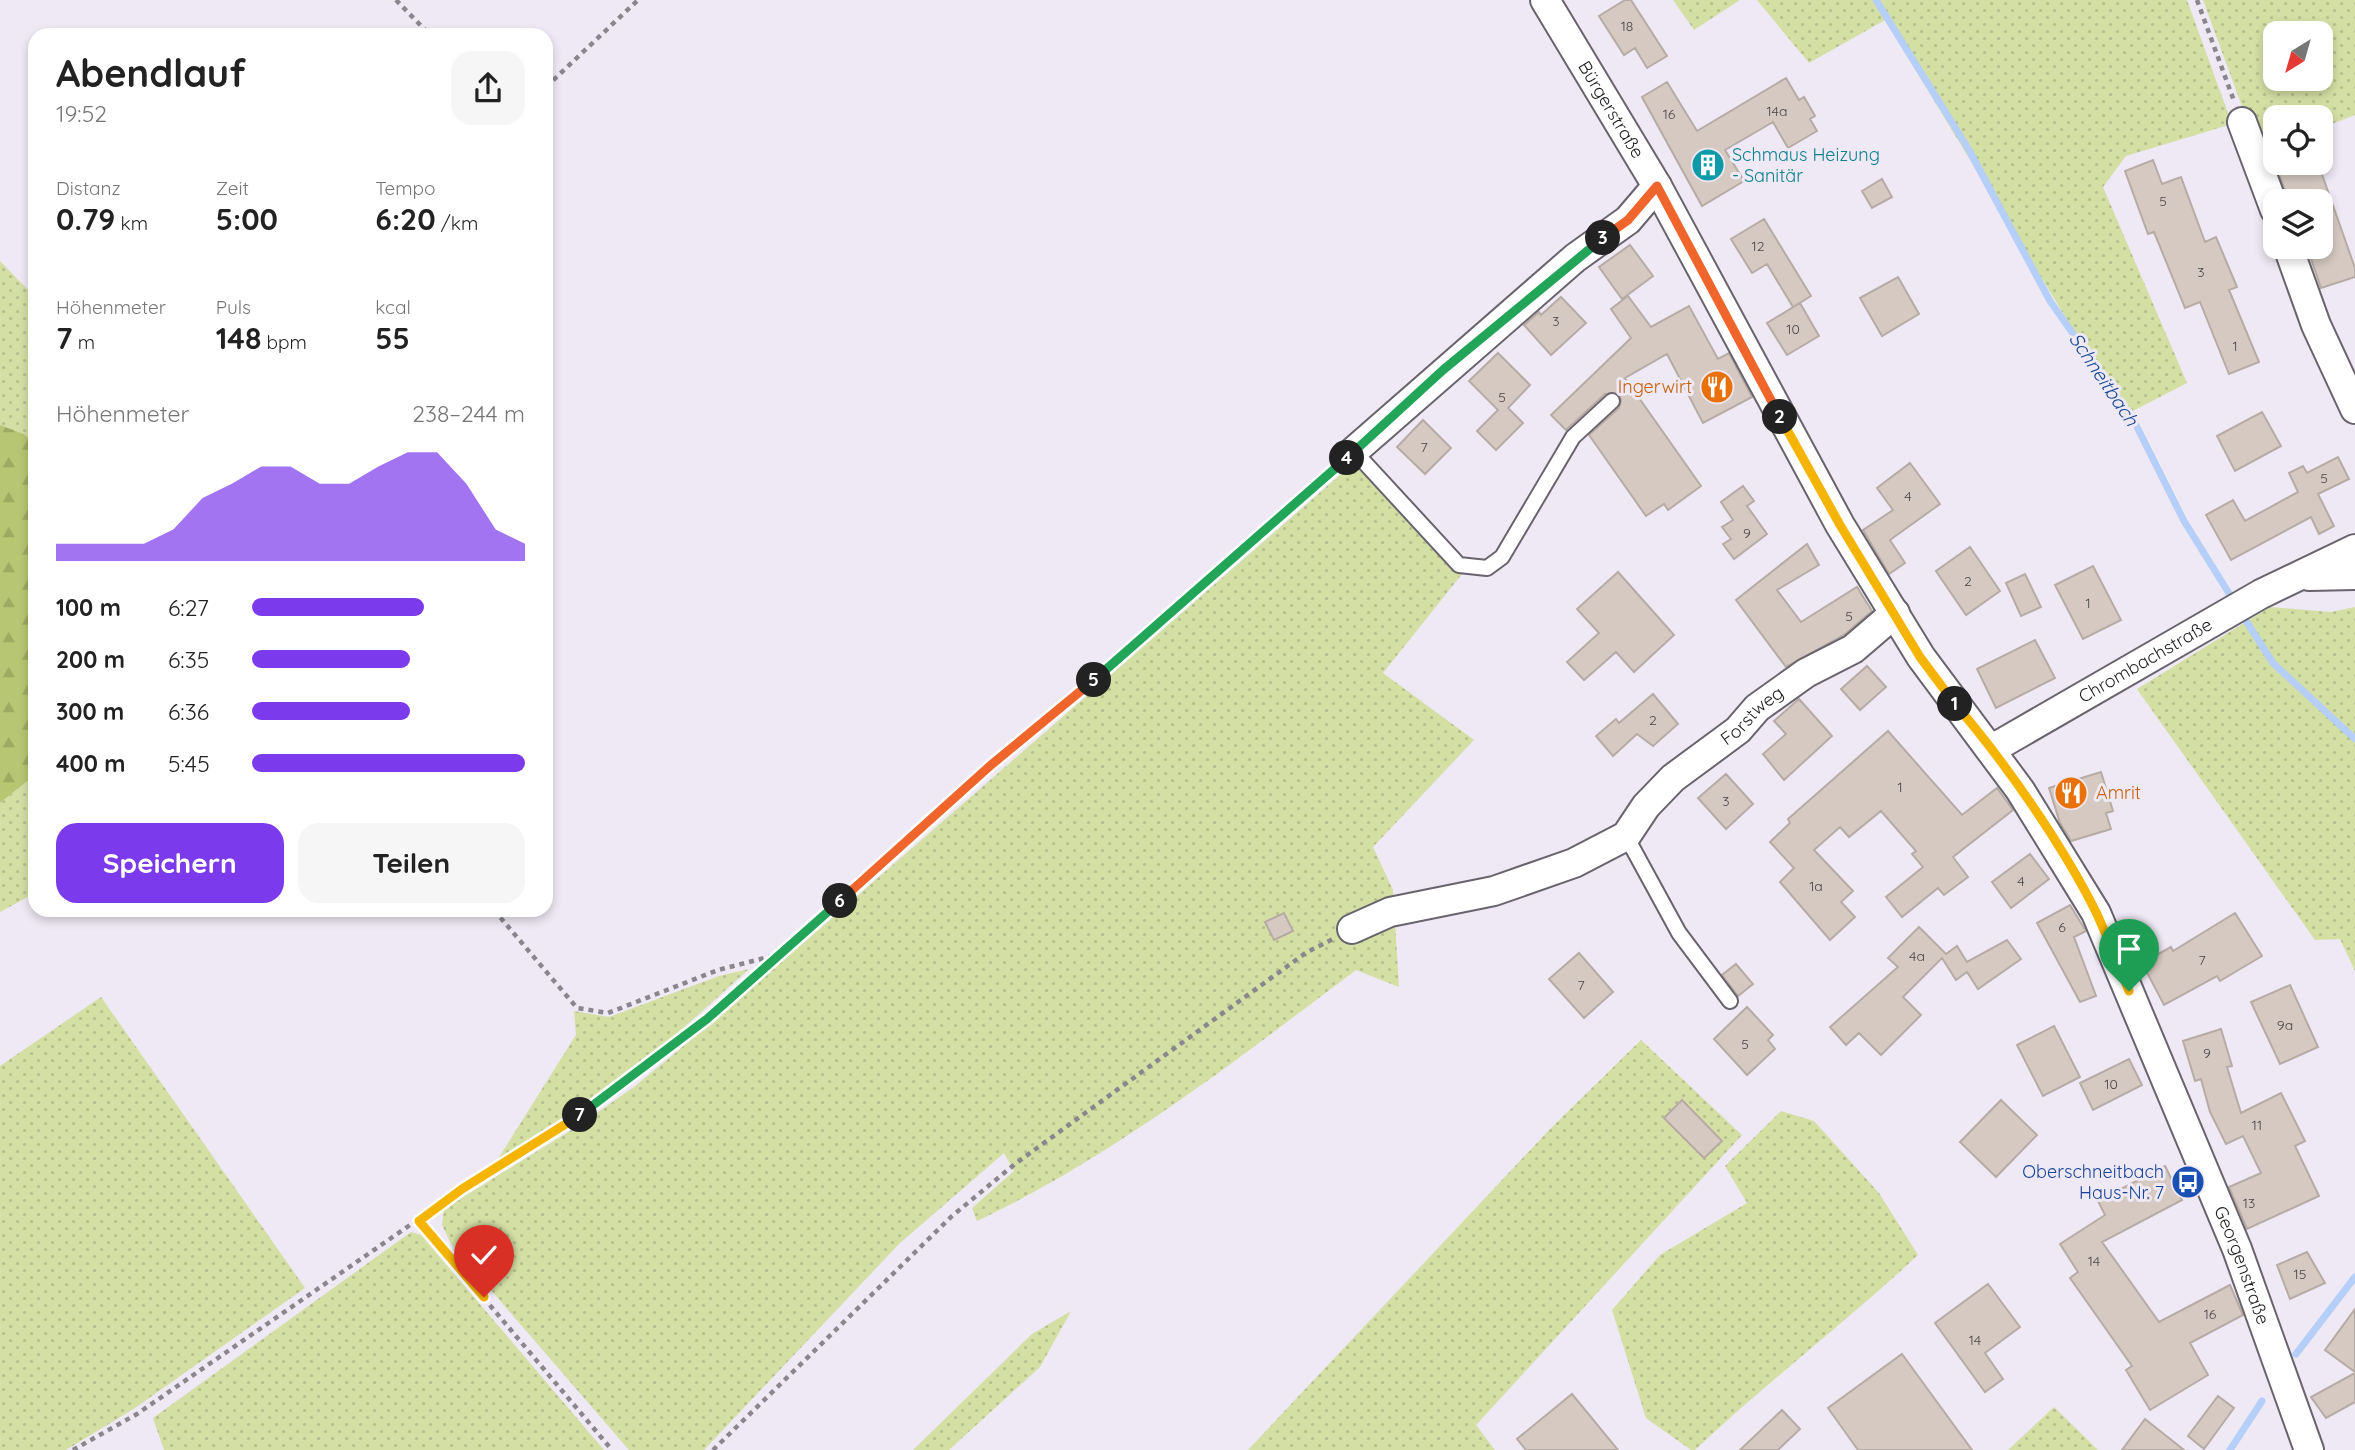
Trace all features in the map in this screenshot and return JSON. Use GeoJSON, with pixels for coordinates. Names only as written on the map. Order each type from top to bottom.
{"type":"FeatureCollection","features":[{"type":"Feature","properties":{"kind":"street","name":"Bürgerstraße"},"geometry":{"type":"LineString","coordinates":[[1548,5],[1657,186],[1799,452],[1895,613],[1944,691],[1992,749]]}},
{"type":"Feature","properties":{"kind":"street"},"geometry":{"type":"LineString","coordinates":[[2242,122],[2267,189]]}},
{"type":"Feature","properties":{"kind":"street"},"geometry":{"type":"LineString","coordinates":[[1354,452],[1575,258],[1628,220],[1657,186]]}},
{"type":"Feature","properties":{"kind":"street"},"geometry":{"type":"LineString","coordinates":[[2292,259],[2316,324],[2355,408]]}},
{"type":"Feature","properties":{"kind":"street","name":"Chrombachstraße"},"geometry":{"type":"LineString","coordinates":[[1992,749],[2261,594],[2355,549]]}},
{"type":"Feature","properties":{"kind":"street","name":"Chrombachstraße"},"geometry":{"type":"LineString","coordinates":[[2301,576],[2355,575]]}},
{"type":"Feature","properties":{"kind":"street","name":"Forstweg"},"geometry":{"type":"LineString","coordinates":[[1352,929],[1390,912],[1494,891],[1574,863],[1626,836],[1646,806],[1673,778],[1738,730],[1756,708],[1806,673],[1853,649],[1895,613]]}},
{"type":"Feature","properties":{"kind":"street","name":"Georgenstraße"},"geometry":{"type":"LineString","coordinates":[[1992,749],[2096,913],[2237,1249],[2309,1450]]}},
{"type":"Feature","properties":{"kind":"lane"},"geometry":{"type":"LineString","coordinates":[[1354,452],[1459,565],[1487,568],[1502,557],[1573,437],[1612,401]]}},
{"type":"Feature","properties":{"kind":"lane"},"geometry":{"type":"LineString","coordinates":[[1626,836],[1679,933],[1730,1001]]}},
{"type":"Feature","properties":{"kind":"path"},"geometry":{"type":"LineString","coordinates":[[396,0],[423,28]]}},
{"type":"Feature","properties":{"kind":"path"},"geometry":{"type":"LineString","coordinates":[[553,80],[638,0]]}},
{"type":"Feature","properties":{"kind":"path"},"geometry":{"type":"LineString","coordinates":[[2197,0],[2242,122]]}},
{"type":"Feature","properties":{"kind":"path"},"geometry":{"type":"LineString","coordinates":[[72,1450],[137,1414],[462,1189],[550,1136],[626,1082],[707,1019],[991,765],[1099,676],[1354,452]]}},
{"type":"Feature","properties":{"kind":"path"},"geometry":{"type":"LineString","coordinates":[[500,917],[577,1008],[608,1013],[718,970],[781,954]]}},
{"type":"Feature","properties":{"kind":"path"},"geometry":{"type":"LineString","coordinates":[[713,1450],[907,1258],[1015,1164],[1307,953],[1352,929]]}},
{"type":"Feature","properties":{"kind":"path"},"geometry":{"type":"LineString","coordinates":[[419,1221],[612,1450]]}},
{"type":"Feature","properties":{"kind":"green space"},"geometry":{"type":"Polygon","coordinates":[[[1673,0],[1740,0],[1694,30],[1673,0]]]}},
{"type":"Feature","properties":{"kind":"green space"},"geometry":{"type":"Polygon","coordinates":[[[1757,0],[2187,0],[2232,124],[2126,156],[2103,187],[2187,383],[2125,415],[1885,20],[1809,63],[1757,0]]]}},
{"type":"Feature","properties":{"kind":"green space"},"geometry":{"type":"Polygon","coordinates":[[[2203,0],[2355,0],[2355,115],[2333,123],[2333,105],[2263,105],[2263,148],[2258,150],[2203,0]]]}},
{"type":"Feature","properties":{"kind":"green space"},"geometry":{"type":"Polygon","coordinates":[[[0,261],[28,290],[28,438],[0,425],[0,261]]]}},
{"type":"Feature","properties":{"kind":"green space"},"geometry":{"type":"Polygon","coordinates":[[[0,425],[28,438],[28,781],[0,803],[0,425]]]}},
{"type":"Feature","properties":{"kind":"green space"},"geometry":{"type":"Polygon","coordinates":[[[1356,461],[1462,574],[1383,673],[1474,740],[1373,847],[1393,890],[1399,987],[1356,970],[1219,1072],[1125,1137],[1028,1195],[977,1221],[972,1208],[1014,1171],[1004,1153],[899,1244],[704,1450],[629,1450],[451,1244],[442,1225],[444,1209],[578,1126],[634,1087],[715,1020],[1356,461]]]}},
{"type":"Feature","properties":{"kind":"green space"},"geometry":{"type":"Polygon","coordinates":[[[2270,607],[2331,612],[2355,607],[2355,971],[2340,939],[2315,940],[2137,689],[2270,607]]]}},
{"type":"Feature","properties":{"kind":"green space"},"geometry":{"type":"Polygon","coordinates":[[[28,781],[28,897],[0,912],[0,803],[28,781]]]}},
{"type":"Feature","properties":{"kind":"green space"},"geometry":{"type":"Polygon","coordinates":[[[749,969],[660,1049],[547,1130],[496,1162],[576,1035],[574,1011],[609,1017],[719,976],[749,969]]]}},
{"type":"Feature","properties":{"kind":"green space"},"geometry":{"type":"Polygon","coordinates":[[[101,997],[305,1288],[135,1408],[66,1450],[0,1450],[0,1066],[101,997]]]}},
{"type":"Feature","properties":{"kind":"green space"},"geometry":{"type":"Polygon","coordinates":[[[1641,1040],[1742,1135],[1476,1425],[1495,1450],[1248,1450],[1551,1128],[1641,1040]]]}},
{"type":"Feature","properties":{"kind":"green space"},"geometry":{"type":"Polygon","coordinates":[[[1781,1111],[1814,1121],[1879,1193],[1918,1255],[1695,1450],[1691,1450],[1646,1418],[1612,1310],[1660,1255],[1747,1203],[1725,1166],[1781,1111]]]}},
{"type":"Feature","properties":{"kind":"green space"},"geometry":{"type":"Polygon","coordinates":[[[411,1232],[421,1235],[604,1450],[164,1450],[153,1418],[411,1232]]]}},
{"type":"Feature","properties":{"kind":"green space"},"geometry":{"type":"Polygon","coordinates":[[[1071,1311],[1040,1367],[949,1450],[913,1450],[1032,1334],[1071,1311]]]}},
{"type":"Feature","properties":{"kind":"green space"},"geometry":{"type":"Polygon","coordinates":[[[2054,1407],[2098,1450],[2008,1450],[2054,1407]]]}},
{"type":"Feature","properties":{"kind":"building"},"geometry":{"type":"Polygon","coordinates":[[[1625,0],[1631,0],[1667,56],[1647,68],[1635,48],[1624,55],[1599,16],[1625,0]]]}},
{"type":"Feature","properties":{"kind":"building"},"geometry":{"type":"Polygon","coordinates":[[[1786,78],[1799,100],[1804,97],[1815,116],[1810,119],[1817,131],[1788,148],[1773,122],[1725,150],[1744,181],[1702,206],[1642,97],[1667,82],[1697,131],[1786,78]]]}},
{"type":"Feature","properties":{"kind":"building"},"geometry":{"type":"Polygon","coordinates":[[[2153,160],[2162,184],[2181,177],[2205,242],[2216,237],[2237,287],[2229,290],[2259,362],[2229,374],[2200,302],[2185,308],[2154,232],[2148,234],[2125,171],[2153,160]]]}},
{"type":"Feature","properties":{"kind":"building"},"geometry":{"type":"Polygon","coordinates":[[[2279,175],[2322,175],[2327,189],[2285,189],[2279,175]]]}},
{"type":"Feature","properties":{"kind":"building"},"geometry":{"type":"Polygon","coordinates":[[[1882,179],[1892,197],[1872,208],[1862,191],[1882,179]]]}},
{"type":"Feature","properties":{"kind":"building"},"geometry":{"type":"Polygon","coordinates":[[[2333,206],[2355,268],[2355,277],[2321,288],[2311,259],[2333,259],[2333,206]]]}},
{"type":"Feature","properties":{"kind":"building"},"geometry":{"type":"Polygon","coordinates":[[[1764,219],[1811,296],[1793,307],[1767,264],[1752,273],[1731,239],[1764,219]]]}},
{"type":"Feature","properties":{"kind":"building"},"geometry":{"type":"Polygon","coordinates":[[[1630,245],[1653,276],[1622,299],[1599,267],[1630,245]]]}},
{"type":"Feature","properties":{"kind":"building"},"geometry":{"type":"Polygon","coordinates":[[[1898,277],[1919,314],[1882,336],[1860,298],[1898,277]]]}},
{"type":"Feature","properties":{"kind":"building"},"geometry":{"type":"Polygon","coordinates":[[[1628,296],[1651,327],[1689,306],[1718,359],[1729,353],[1752,397],[1703,423],[1667,354],[1625,378],[1701,486],[1668,510],[1664,504],[1646,516],[1589,435],[1619,408],[1619,394],[1605,394],[1566,430],[1551,415],[1631,338],[1611,309],[1628,296]]]}},
{"type":"Feature","properties":{"kind":"building"},"geometry":{"type":"Polygon","coordinates":[[[1561,297],[1586,323],[1551,355],[1524,325],[1539,312],[1541,315],[1561,297]]]}},
{"type":"Feature","properties":{"kind":"building"},"geometry":{"type":"Polygon","coordinates":[[[1800,303],[1819,336],[1787,355],[1767,323],[1800,303]]]}},
{"type":"Feature","properties":{"kind":"building"},"geometry":{"type":"Polygon","coordinates":[[[1498,353],[1530,385],[1508,408],[1523,423],[1496,450],[1477,431],[1498,410],[1469,381],[1498,353]]]}},
{"type":"Feature","properties":{"kind":"building"},"geometry":{"type":"Polygon","coordinates":[[[2262,412],[2281,446],[2235,471],[2217,436],[2262,412]]]}},
{"type":"Feature","properties":{"kind":"building"},"geometry":{"type":"Polygon","coordinates":[[[1423,420],[1451,448],[1425,474],[1397,447],[1423,420]]]}},
{"type":"Feature","properties":{"kind":"building"},"geometry":{"type":"Polygon","coordinates":[[[2338,457],[2349,479],[2318,494],[2334,526],[2319,534],[2311,517],[2231,560],[2206,515],[2233,500],[2245,521],[2298,492],[2289,473],[2303,466],[2307,473],[2338,457]]]}},
{"type":"Feature","properties":{"kind":"building"},"geometry":{"type":"Polygon","coordinates":[[[1910,463],[1940,504],[1890,540],[1905,563],[1889,574],[1863,530],[1893,510],[1877,488],[1910,463]]]}},
{"type":"Feature","properties":{"kind":"building"},"geometry":{"type":"Polygon","coordinates":[[[1743,486],[1754,501],[1747,506],[1767,534],[1734,559],[1723,544],[1731,539],[1722,527],[1733,520],[1721,502],[1743,486]]]}},
{"type":"Feature","properties":{"kind":"building"},"geometry":{"type":"Polygon","coordinates":[[[1807,544],[1819,565],[1777,590],[1801,622],[1857,587],[1872,611],[1844,635],[1786,667],[1736,600],[1807,544]]]}},
{"type":"Feature","properties":{"kind":"building"},"geometry":{"type":"Polygon","coordinates":[[[1970,547],[2000,591],[1966,615],[1936,571],[1970,547]]]}},
{"type":"Feature","properties":{"kind":"building"},"geometry":{"type":"Polygon","coordinates":[[[2093,566],[2121,620],[2083,639],[2055,585],[2093,566]]]}},
{"type":"Feature","properties":{"kind":"building"},"geometry":{"type":"Polygon","coordinates":[[[1618,572],[1674,635],[1634,672],[1616,652],[1584,680],[1567,662],[1599,633],[1577,609],[1618,572]]]}},
{"type":"Feature","properties":{"kind":"building"},"geometry":{"type":"Polygon","coordinates":[[[2025,574],[2041,607],[2021,616],[2006,583],[2025,574]]]}},
{"type":"Feature","properties":{"kind":"building"},"geometry":{"type":"Polygon","coordinates":[[[2035,640],[2055,678],[1996,708],[1977,669],[2035,640]]]}},
{"type":"Feature","properties":{"kind":"building"},"geometry":{"type":"Polygon","coordinates":[[[1867,666],[1886,687],[1860,710],[1841,689],[1867,666]]]}},
{"type":"Feature","properties":{"kind":"building"},"geometry":{"type":"Polygon","coordinates":[[[1653,694],[1678,724],[1653,746],[1637,734],[1613,756],[1596,736],[1616,719],[1619,723],[1653,694]]]}},
{"type":"Feature","properties":{"kind":"building"},"geometry":{"type":"Polygon","coordinates":[[[1799,699],[1832,736],[1784,780],[1763,754],[1786,734],[1774,721],[1799,699]]]}},
{"type":"Feature","properties":{"kind":"building"},"geometry":{"type":"Polygon","coordinates":[[[1888,731],[1962,815],[1997,788],[2013,810],[1953,857],[1968,877],[1944,895],[1938,888],[1902,917],[1886,897],[1923,867],[1912,854],[1916,851],[1881,811],[1849,837],[1840,827],[1814,850],[1853,891],[1841,902],[1855,917],[1830,940],[1780,882],[1794,868],[1770,842],[1790,823],[1788,819],[1888,731]]]}},
{"type":"Feature","properties":{"kind":"building"},"geometry":{"type":"Polygon","coordinates":[[[2101,772],[2113,811],[2106,813],[2111,829],[2071,841],[2060,823],[2049,788],[2101,772]]]}},
{"type":"Feature","properties":{"kind":"building"},"geometry":{"type":"Polygon","coordinates":[[[1726,774],[1753,804],[1726,829],[1698,798],[1726,774]]]}},
{"type":"Feature","properties":{"kind":"building"},"geometry":{"type":"Polygon","coordinates":[[[2030,854],[2049,879],[2011,908],[1992,882],[2030,854]]]}},
{"type":"Feature","properties":{"kind":"building"},"geometry":{"type":"Polygon","coordinates":[[[2070,905],[2086,931],[2074,937],[2096,996],[2080,1002],[2037,923],[2070,905]]]}},
{"type":"Feature","properties":{"kind":"building"},"geometry":{"type":"Polygon","coordinates":[[[1284,913],[1293,931],[1274,940],[1265,922],[1284,913]]]}},
{"type":"Feature","properties":{"kind":"building"},"geometry":{"type":"Polygon","coordinates":[[[2235,913],[2262,956],[2220,981],[2217,976],[2164,1005],[2142,963],[2171,947],[2173,951],[2235,913]]]}},
{"type":"Feature","properties":{"kind":"building"},"geometry":{"type":"Polygon","coordinates":[[[1919,927],[1946,954],[1957,946],[1967,962],[2007,940],[2021,959],[1978,989],[1967,972],[1956,980],[1942,958],[1903,997],[1921,1015],[1881,1055],[1859,1033],[1846,1045],[1830,1027],[1898,967],[1888,958],[1919,927]]]}},
{"type":"Feature","properties":{"kind":"building"},"geometry":{"type":"Polygon","coordinates":[[[1579,953],[1613,992],[1584,1018],[1549,979],[1579,953]]]}},
{"type":"Feature","properties":{"kind":"building"},"geometry":{"type":"Polygon","coordinates":[[[1736,964],[1753,984],[1738,996],[1722,975],[1736,964]]]}},
{"type":"Feature","properties":{"kind":"building"},"geometry":{"type":"Polygon","coordinates":[[[2290,985],[2318,1047],[2280,1064],[2251,1002],[2290,985]]]}},
{"type":"Feature","properties":{"kind":"building"},"geometry":{"type":"Polygon","coordinates":[[[1747,1007],[1773,1035],[1768,1040],[1775,1049],[1747,1075],[1714,1039],[1747,1007]]]}},
{"type":"Feature","properties":{"kind":"building"},"geometry":{"type":"Polygon","coordinates":[[[2054,1026],[2080,1077],[2043,1096],[2017,1045],[2054,1026]]]}},
{"type":"Feature","properties":{"kind":"building"},"geometry":{"type":"Polygon","coordinates":[[[2221,1029],[2232,1066],[2227,1067],[2241,1113],[2281,1093],[2305,1141],[2295,1146],[2319,1196],[2247,1229],[2229,1187],[2261,1173],[2243,1136],[2226,1144],[2210,1112],[2201,1079],[2195,1081],[2183,1041],[2221,1029]]]}},
{"type":"Feature","properties":{"kind":"building"},"geometry":{"type":"Polygon","coordinates":[[[2129,1059],[2142,1085],[2093,1110],[2080,1083],[2129,1059]]]}},
{"type":"Feature","properties":{"kind":"building"},"geometry":{"type":"Polygon","coordinates":[[[1682,1100],[1722,1141],[1704,1158],[1664,1118],[1682,1100]]]}},
{"type":"Feature","properties":{"kind":"building"},"geometry":{"type":"Polygon","coordinates":[[[2001,1100],[2037,1135],[1996,1177],[1960,1142],[2001,1100]]]}},
{"type":"Feature","properties":{"kind":"building"},"geometry":{"type":"Polygon","coordinates":[[[2165,1166],[2182,1200],[2102,1242],[2159,1322],[2230,1285],[2243,1315],[2190,1343],[2208,1375],[2150,1410],[2126,1370],[2132,1366],[2070,1278],[2078,1272],[2060,1244],[2105,1215],[2098,1201],[2165,1166]]]}},
{"type":"Feature","properties":{"kind":"building"},"geometry":{"type":"Polygon","coordinates":[[[2307,1252],[2325,1283],[2290,1299],[2277,1265],[2307,1252]]]}},
{"type":"Feature","properties":{"kind":"building"},"geometry":{"type":"Polygon","coordinates":[[[1988,1284],[2020,1327],[1985,1353],[2003,1379],[1985,1392],[1935,1323],[1988,1284]]]}},
{"type":"Feature","properties":{"kind":"building"},"geometry":{"type":"Polygon","coordinates":[[[2355,1309],[2355,1372],[2325,1350],[2355,1309]]]}},
{"type":"Feature","properties":{"kind":"building"},"geometry":{"type":"Polygon","coordinates":[[[1902,1354],[1972,1450],[1858,1450],[1828,1408],[1902,1354]]]}},
{"type":"Feature","properties":{"kind":"building"},"geometry":{"type":"Polygon","coordinates":[[[2355,1373],[2355,1402],[2326,1418],[2311,1397],[2355,1373]]]}},
{"type":"Feature","properties":{"kind":"building"},"geometry":{"type":"Polygon","coordinates":[[[1572,1394],[1618,1450],[1526,1450],[1517,1439],[1572,1394]]]}},
{"type":"Feature","properties":{"kind":"building"},"geometry":{"type":"Polygon","coordinates":[[[2218,1396],[2234,1408],[2204,1449],[2188,1436],[2218,1396]]]}},
{"type":"Feature","properties":{"kind":"building"},"geometry":{"type":"Polygon","coordinates":[[[1782,1410],[1800,1429],[1778,1450],[1740,1450],[1782,1410]]]}},
{"type":"Feature","properties":{"kind":"building"},"geometry":{"type":"Polygon","coordinates":[[[2145,1419],[2184,1450],[2122,1450],[2145,1419]]]}},
{"type":"Feature","properties":{"kind":"waterway","name":"Schneitbach"},"geometry":{"type":"LineString","coordinates":[[1876,0],[1969,150],[2050,301],[2133,419],[2184,521],[2235,603]]}},
{"type":"Feature","properties":{"kind":"waterway","name":"Schneitbach"},"geometry":{"type":"LineString","coordinates":[[2241,613],[2273,663],[2355,739]]}},
{"type":"Feature","properties":{"kind":"waterway","name":"Schneitbach"},"geometry":{"type":"LineString","coordinates":[[2296,1354],[2355,1277]]}},
{"type":"Feature","properties":{"kind":"waterway","name":"Schneitbach"},"geometry":{"type":"LineString","coordinates":[[2230,1450],[2262,1401]]}},
{"type":"Feature","properties":{"kind":"place","name":"Schmaus Heizung - Sanitär"},"geometry":{"type":"Point","coordinates":[1708,165]}},
{"type":"Feature","properties":{"kind":"place","name":"Ingerwirt"},"geometry":{"type":"Point","coordinates":[1717,387]}},
{"type":"Feature","properties":{"kind":"place","name":"Amrit"},"geometry":{"type":"Point","coordinates":[2071,793]}},
{"type":"Feature","properties":{"kind":"place","name":"Oberschneitbach Haus-Nr. 7"},"geometry":{"type":"Point","coordinates":[2188,1182]}},
{"type":"Feature","properties":{"kind":"route"},"geometry":{"type":"LineString","coordinates":[[484,1297],[419,1221],[462,1189],[550,1136],[664,1054],[707,1019],[991,765],[1099,676],[1354,452],[1443,370],[1575,258],[1628,220],[1657,186],[1840,525],[1920,657],[1992,749],[2080,884],[2096,913],[2129,991]]}}]}
